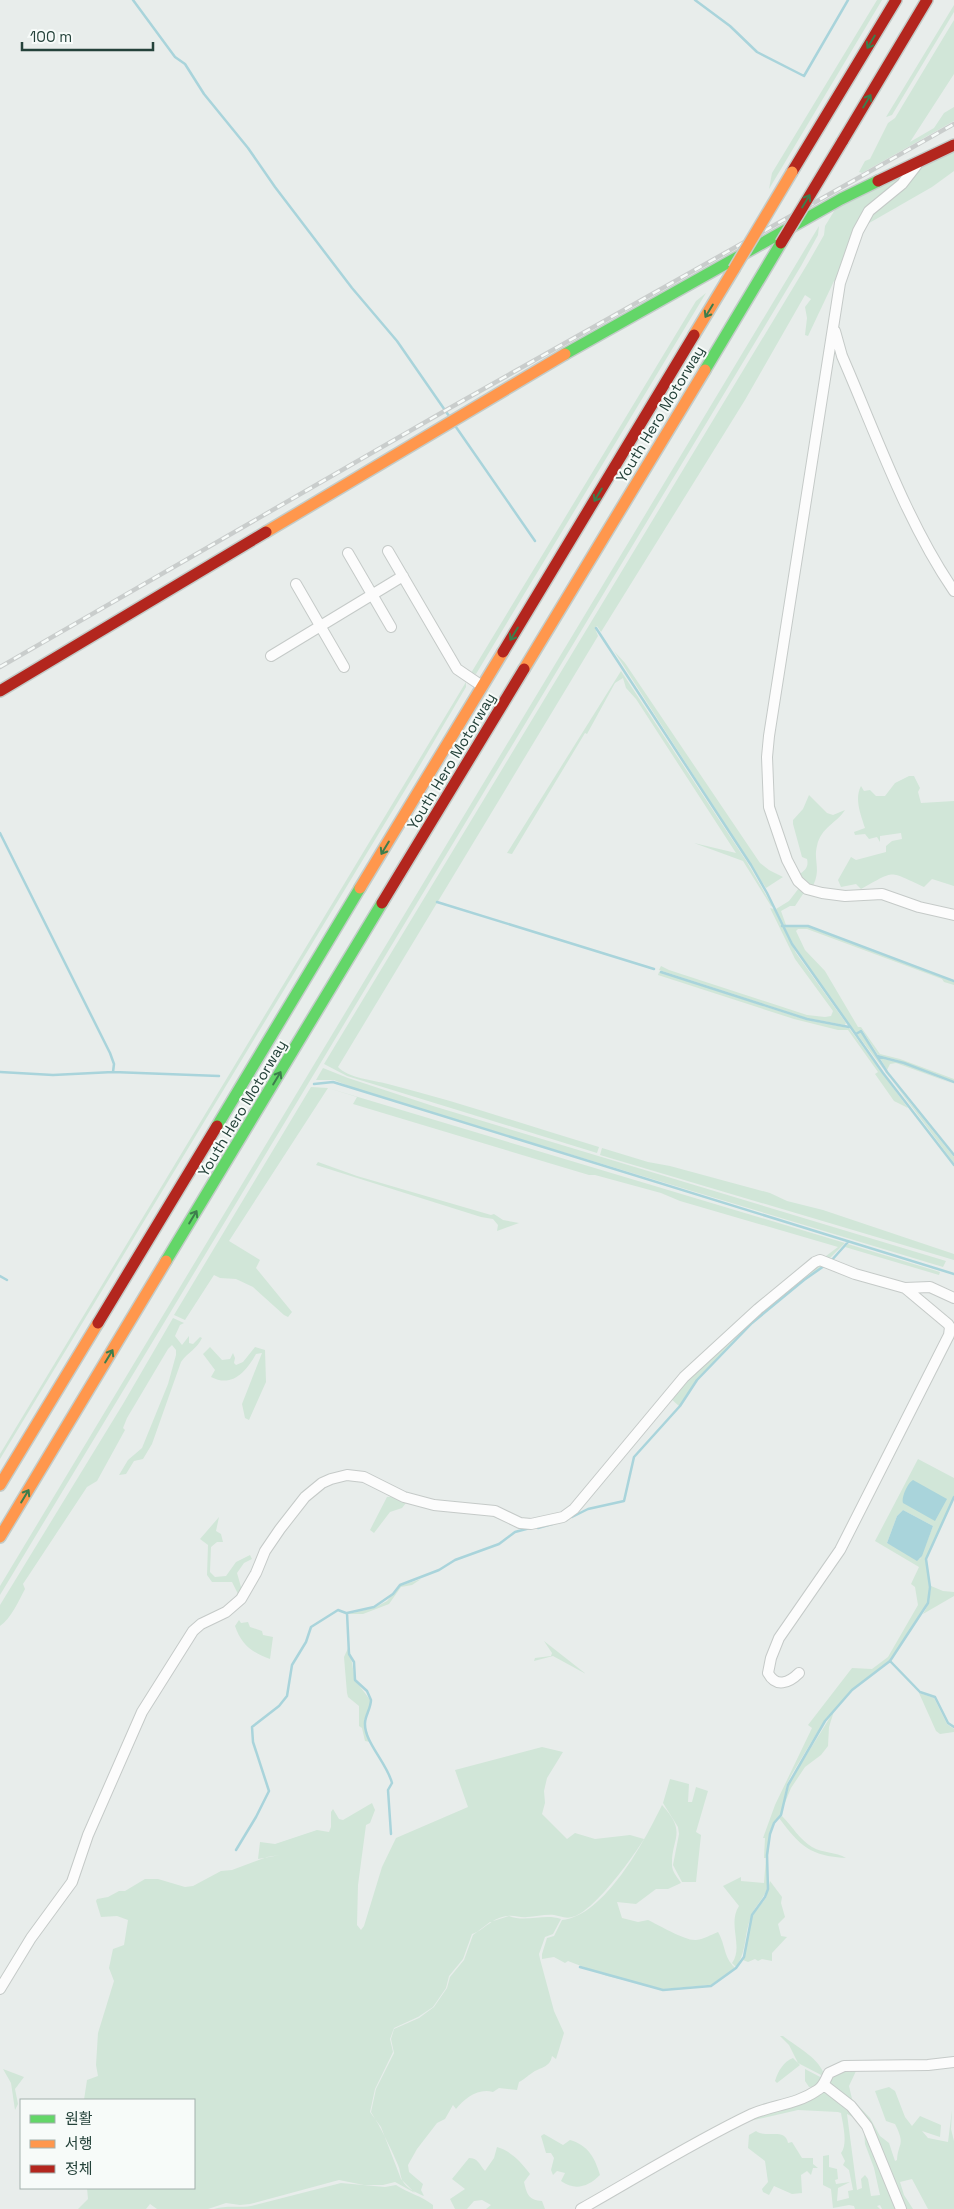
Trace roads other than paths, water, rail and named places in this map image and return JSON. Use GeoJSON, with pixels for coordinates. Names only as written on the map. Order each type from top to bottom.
{"type":"FeatureCollection","features":[{"type":"Feature","properties":{"kind":"main road","name":"Youth Hero Motorway"},"geometry":{"type":"LineString","coordinates":[[0,1485],[896,0]]}},
{"type":"Feature","properties":{"kind":"main road","name":"Youth Hero Motorway"},"geometry":{"type":"LineString","coordinates":[[0,1537],[928,0]]}},
{"type":"Feature","properties":{"kind":"main road"},"geometry":{"type":"LineString","coordinates":[[0,691],[593,337],[841,199],[923,158],[954,145]]}},
{"type":"Feature","properties":{"kind":"street"},"geometry":{"type":"LineString","coordinates":[[923,158],[902,184],[869,211],[858,231],[840,283],[769,736],[769,807],[787,860],[798,881],[807,889],[845,896],[882,894],[918,907],[954,915]]}},
{"type":"Feature","properties":{"kind":"street"},"geometry":{"type":"LineString","coordinates":[[834,327],[842,356],[907,505],[925,543],[954,591]]}},
{"type":"Feature","properties":{"kind":"street"},"geometry":{"type":"LineString","coordinates":[[388,551],[457,669],[482,686]]}},
{"type":"Feature","properties":{"kind":"street"},"geometry":{"type":"LineString","coordinates":[[348,553],[391,628]]}},
{"type":"Feature","properties":{"kind":"street"},"geometry":{"type":"LineString","coordinates":[[271,656],[403,576]]}},
{"type":"Feature","properties":{"kind":"street"},"geometry":{"type":"LineString","coordinates":[[296,584],[344,667]]}},
{"type":"Feature","properties":{"kind":"street"},"geometry":{"type":"LineString","coordinates":[[0,1990],[31,1938],[72,1882],[88,1835],[149,1700],[193,1631],[201,1624],[226,1612],[241,1599],[271,1542],[313,1489],[322,1482],[339,1476],[364,1476],[404,1497],[434,1505],[482,1508],[495,1511],[520,1522],[531,1524],[563,1517],[574,1509],[684,1377],[808,1266],[820,1260],[855,1274],[906,1288],[930,1288],[954,1298]]}},
{"type":"Feature","properties":{"kind":"street"},"geometry":{"type":"LineString","coordinates":[[799,1673],[791,1681],[785,1683],[775,1681],[768,1674],[770,1658],[779,1638],[840,1550],[949,1335],[950,1327],[948,1324],[906,1288]]}},
{"type":"Feature","properties":{"kind":"street"},"geometry":{"type":"LineString","coordinates":[[581,2209],[642,2175],[669,2156],[754,2114],[808,2096],[824,2085],[829,2073],[844,2066],[928,2065],[954,2062]]}},
{"type":"Feature","properties":{"kind":"street"},"geometry":{"type":"LineString","coordinates":[[824,2085],[851,2106],[867,2126],[901,2209]]}},
{"type":"Feature","properties":{"kind":"water"},"geometry":{"type":"Polygon","coordinates":[[[913,1480],[947,1499],[935,1521],[903,1503],[905,1491],[913,1480]]]}},
{"type":"Feature","properties":{"kind":"water"},"geometry":{"type":"Polygon","coordinates":[[[903,1510],[933,1526],[922,1556],[917,1561],[887,1543],[897,1516],[903,1510]]]}},
{"type":"Feature","properties":{"kind":"waterway"},"geometry":{"type":"LineString","coordinates":[[133,0],[175,57],[185,64],[204,94],[248,148],[275,187],[352,288],[397,341],[449,416]]}},
{"type":"Feature","properties":{"kind":"waterway"},"geometry":{"type":"LineString","coordinates":[[695,0],[730,26],[757,52],[804,76],[848,0]]}},
{"type":"Feature","properties":{"kind":"waterway"},"geometry":{"type":"LineString","coordinates":[[456,427],[535,541]]}},
{"type":"Feature","properties":{"kind":"waterway"},"geometry":{"type":"LineString","coordinates":[[596,628],[751,865],[792,944],[883,1073],[954,1165]]}},
{"type":"Feature","properties":{"kind":"waterway"},"geometry":{"type":"LineString","coordinates":[[0,833],[110,1053],[114,1064],[113,1072]]}},
{"type":"Feature","properties":{"kind":"waterway"},"geometry":{"type":"LineString","coordinates":[[437,902],[654,969]]}},
{"type":"Feature","properties":{"kind":"waterway"},"geometry":{"type":"LineString","coordinates":[[782,926],[808,926],[954,981]]}},
{"type":"Feature","properties":{"kind":"waterway"},"geometry":{"type":"LineString","coordinates":[[661,972],[807,1019],[849,1027]]}},
{"type":"Feature","properties":{"kind":"waterway"},"geometry":{"type":"LineString","coordinates":[[856,1034],[861,1031],[887,1072],[954,1155]]}},
{"type":"Feature","properties":{"kind":"waterway"},"geometry":{"type":"LineString","coordinates":[[877,1056],[904,1063],[954,1082]]}},
{"type":"Feature","properties":{"kind":"waterway"},"geometry":{"type":"LineString","coordinates":[[0,1072],[53,1075],[113,1072],[219,1076]]}},
{"type":"Feature","properties":{"kind":"waterway"},"geometry":{"type":"LineString","coordinates":[[314,1084],[333,1082],[954,1274]]}},
{"type":"Feature","properties":{"kind":"waterway"},"geometry":{"type":"LineString","coordinates":[[831,1261],[848,1242]]}},
{"type":"Feature","properties":{"kind":"waterway"},"geometry":{"type":"LineString","coordinates":[[572,1517],[588,1509],[624,1501],[634,1457],[680,1406],[697,1380],[752,1323],[824,1266]]}},
{"type":"Feature","properties":{"kind":"waterway"},"geometry":{"type":"LineString","coordinates":[[0,1276],[7,1280]]}},
{"type":"Feature","properties":{"kind":"waterway"},"geometry":{"type":"LineString","coordinates":[[580,1967],[663,1990],[711,1986],[736,1968],[744,1957],[752,1915],[765,1897],[768,1889],[767,1855],[770,1834],[774,1823],[781,1815],[788,1785],[825,1721],[852,1690],[890,1661],[928,1603],[930,1587],[926,1559],[954,1497]]}},
{"type":"Feature","properties":{"kind":"waterway"},"geometry":{"type":"LineString","coordinates":[[538,1528],[552,1524]]}},
{"type":"Feature","properties":{"kind":"waterway"},"geometry":{"type":"LineString","coordinates":[[391,1834],[388,1790],[392,1783],[386,1768],[368,1738],[365,1720],[371,1700],[367,1691],[355,1680],[354,1662],[349,1654],[347,1613],[374,1607],[393,1594],[400,1585],[439,1570],[455,1560],[499,1544],[515,1532],[530,1528]]}},
{"type":"Feature","properties":{"kind":"waterway"},"geometry":{"type":"LineString","coordinates":[[236,1850],[269,1791],[253,1742],[252,1727],[279,1706],[287,1696],[292,1665],[306,1642],[311,1627],[338,1610],[346,1613]]}},
{"type":"Feature","properties":{"kind":"waterway"},"geometry":{"type":"LineString","coordinates":[[890,1661],[920,1692],[935,1697],[948,1723],[954,1727]]}},
{"type":"Feature","properties":{"kind":"railway"},"geometry":{"type":"LineString","coordinates":[[0,667],[448,409],[954,124]]}}]}
